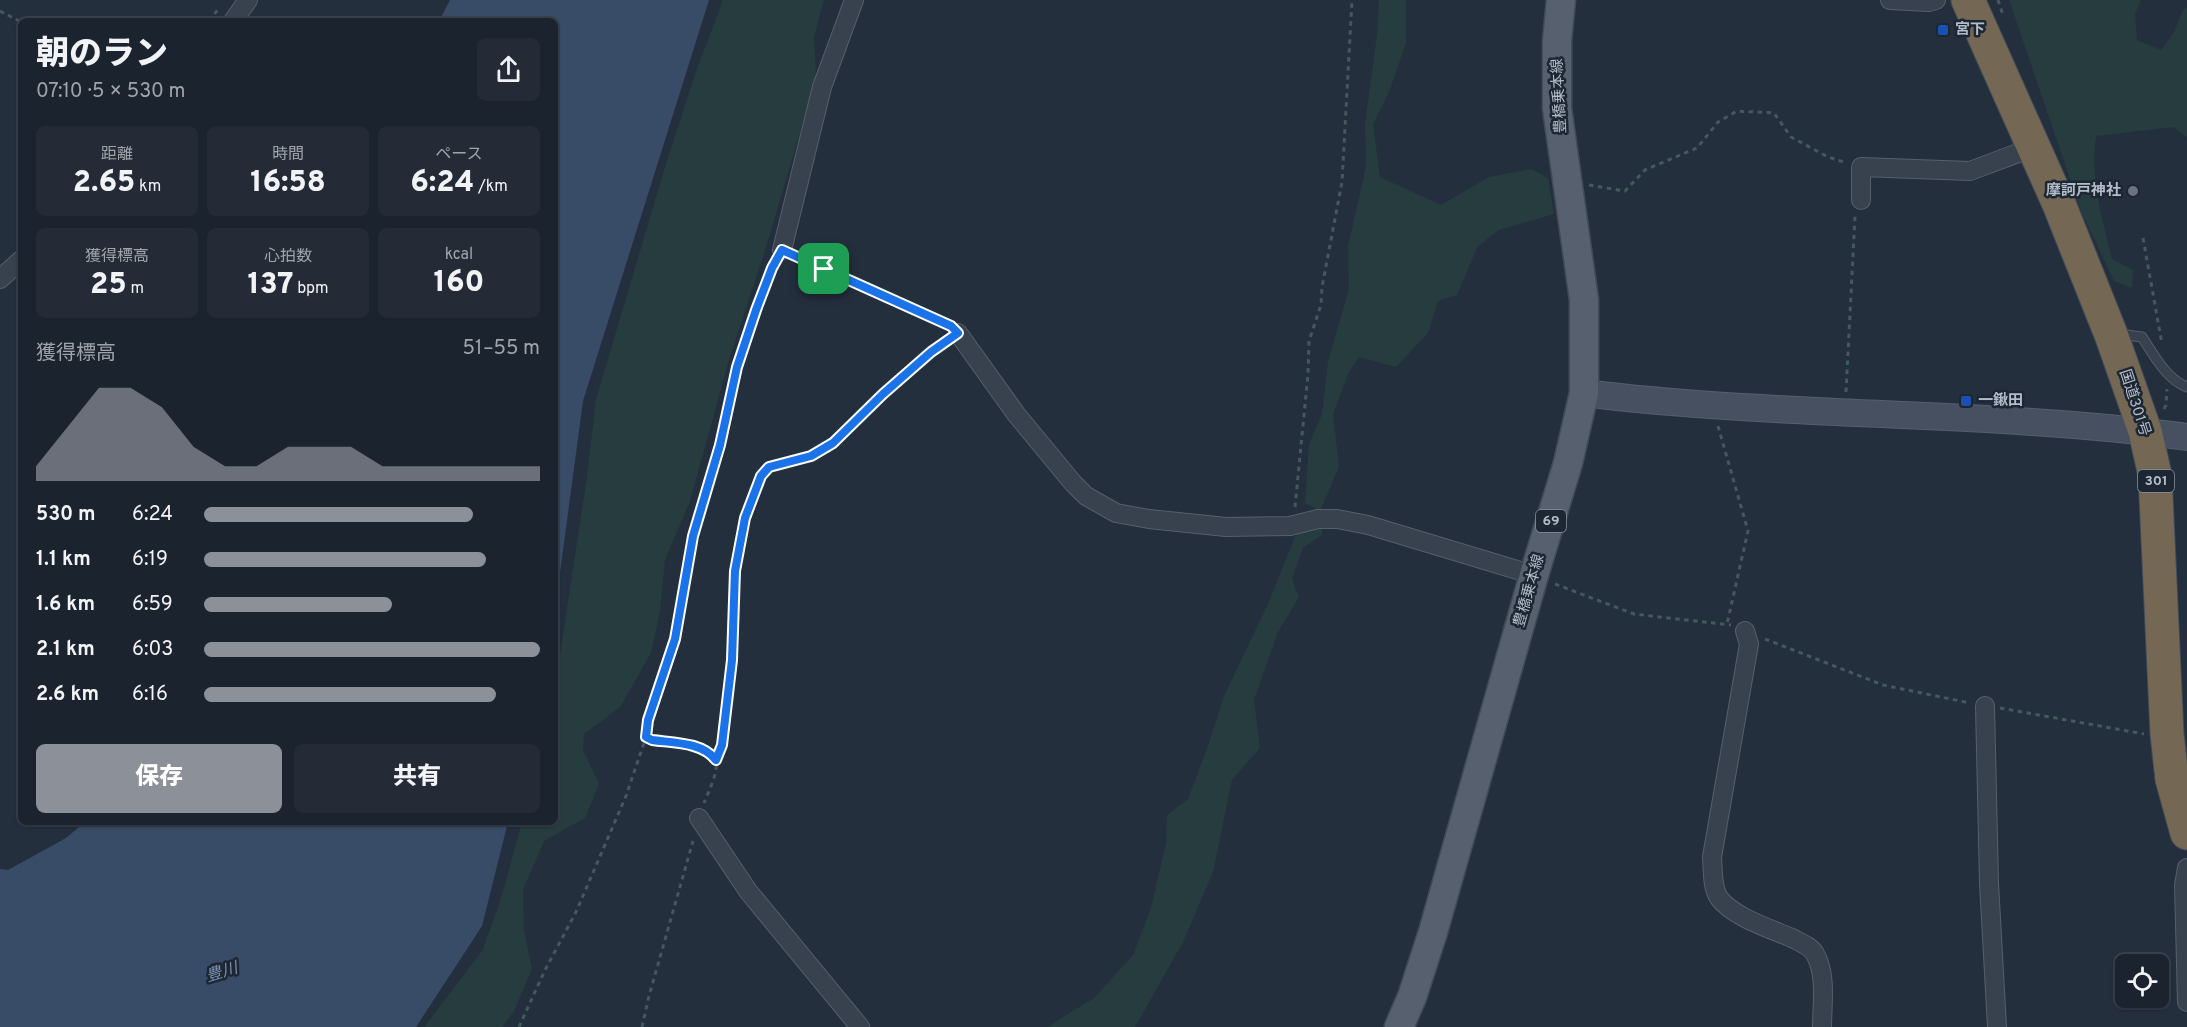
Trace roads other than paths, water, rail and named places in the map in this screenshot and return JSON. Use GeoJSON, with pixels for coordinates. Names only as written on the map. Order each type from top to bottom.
{"type":"FeatureCollection","features":[{"type":"Feature","properties":{"kind":"highway","name":"国道301号"},"geometry":{"type":"LineString","coordinates":[[1968,0],[2059,204],[2112,337],[2154,421],[2155,475],[2170,695],[2167,734],[2172,779],[2187,833]]}},
{"type":"Feature","properties":{"kind":"main road","name":"豊橋乗本線"},"geometry":{"type":"LineString","coordinates":[[1399,1027],[1412,998],[1433,932],[1568,463],[1584,393],[1584,300],[1557,108],[1557,41],[1561,0]]}},
{"type":"Feature","properties":{"kind":"street"},"geometry":{"type":"LineString","coordinates":[[235,18],[248,0]]}},
{"type":"Feature","properties":{"kind":"street"},"geometry":{"type":"LineString","coordinates":[[782,250],[822,87],[854,0]]}},
{"type":"Feature","properties":{"kind":"street"},"geometry":{"type":"LineString","coordinates":[[1890,0],[1929,2],[1936,0]]}},
{"type":"Feature","properties":{"kind":"street"},"geometry":{"type":"LineString","coordinates":[[1861,200],[1861,166],[1970,171],[2034,147]]}},
{"type":"Feature","properties":{"kind":"street"},"geometry":{"type":"LineString","coordinates":[[0,279],[18,263]]}},
{"type":"Feature","properties":{"kind":"street"},"geometry":{"type":"LineString","coordinates":[[958,333],[1016,414],[1086,496],[1116,513],[1226,527],[1290,526],[1318,519],[1337,519],[1368,525],[1534,575]]}},
{"type":"Feature","properties":{"kind":"street"},"geometry":{"type":"LineString","coordinates":[[1584,393],[1718,406],[1987,419],[2154,421],[2187,437]]}},
{"type":"Feature","properties":{"kind":"street"},"geometry":{"type":"LineString","coordinates":[[1745,631],[1749,644],[1712,857],[1713,878],[1718,897],[1732,911],[1800,942],[1814,951],[1820,969],[1823,991],[1822,1027]]}},
{"type":"Feature","properties":{"kind":"street"},"geometry":{"type":"LineString","coordinates":[[1985,706],[1989,883],[1997,1027]]}},
{"type":"Feature","properties":{"kind":"street"},"geometry":{"type":"LineString","coordinates":[[699,818],[748,891],[860,1027]]}},
{"type":"Feature","properties":{"kind":"street"},"geometry":{"type":"LineString","coordinates":[[2187,868],[2184,885],[2187,1002]]}},
{"type":"Feature","properties":{"kind":"lane"},"geometry":{"type":"LineString","coordinates":[[2112,337],[2126,335],[2142,338],[2166,371],[2187,387]]}},
{"type":"Feature","properties":{"kind":"water"},"geometry":{"type":"Polygon","coordinates":[[[450,0],[709,0],[583,401],[558,588],[558,18],[441,18],[450,0]]]}},
{"type":"Feature","properties":{"kind":"water","name":"豊川"},"geometry":{"type":"Polygon","coordinates":[[[81,825],[507,825],[482,926],[416,1027],[0,1027],[0,869],[8,870],[66,838],[81,825]]]}},
{"type":"Feature","properties":{"kind":"place","name":"宮下"},"geometry":{"type":"Point","coordinates":[1943,30]}},
{"type":"Feature","properties":{"kind":"place","name":"摩訶戸神社"},"geometry":{"type":"Point","coordinates":[2133,191]}},
{"type":"Feature","properties":{"kind":"place","name":"一鍬田"},"geometry":{"type":"Point","coordinates":[1966,401]}}]}
